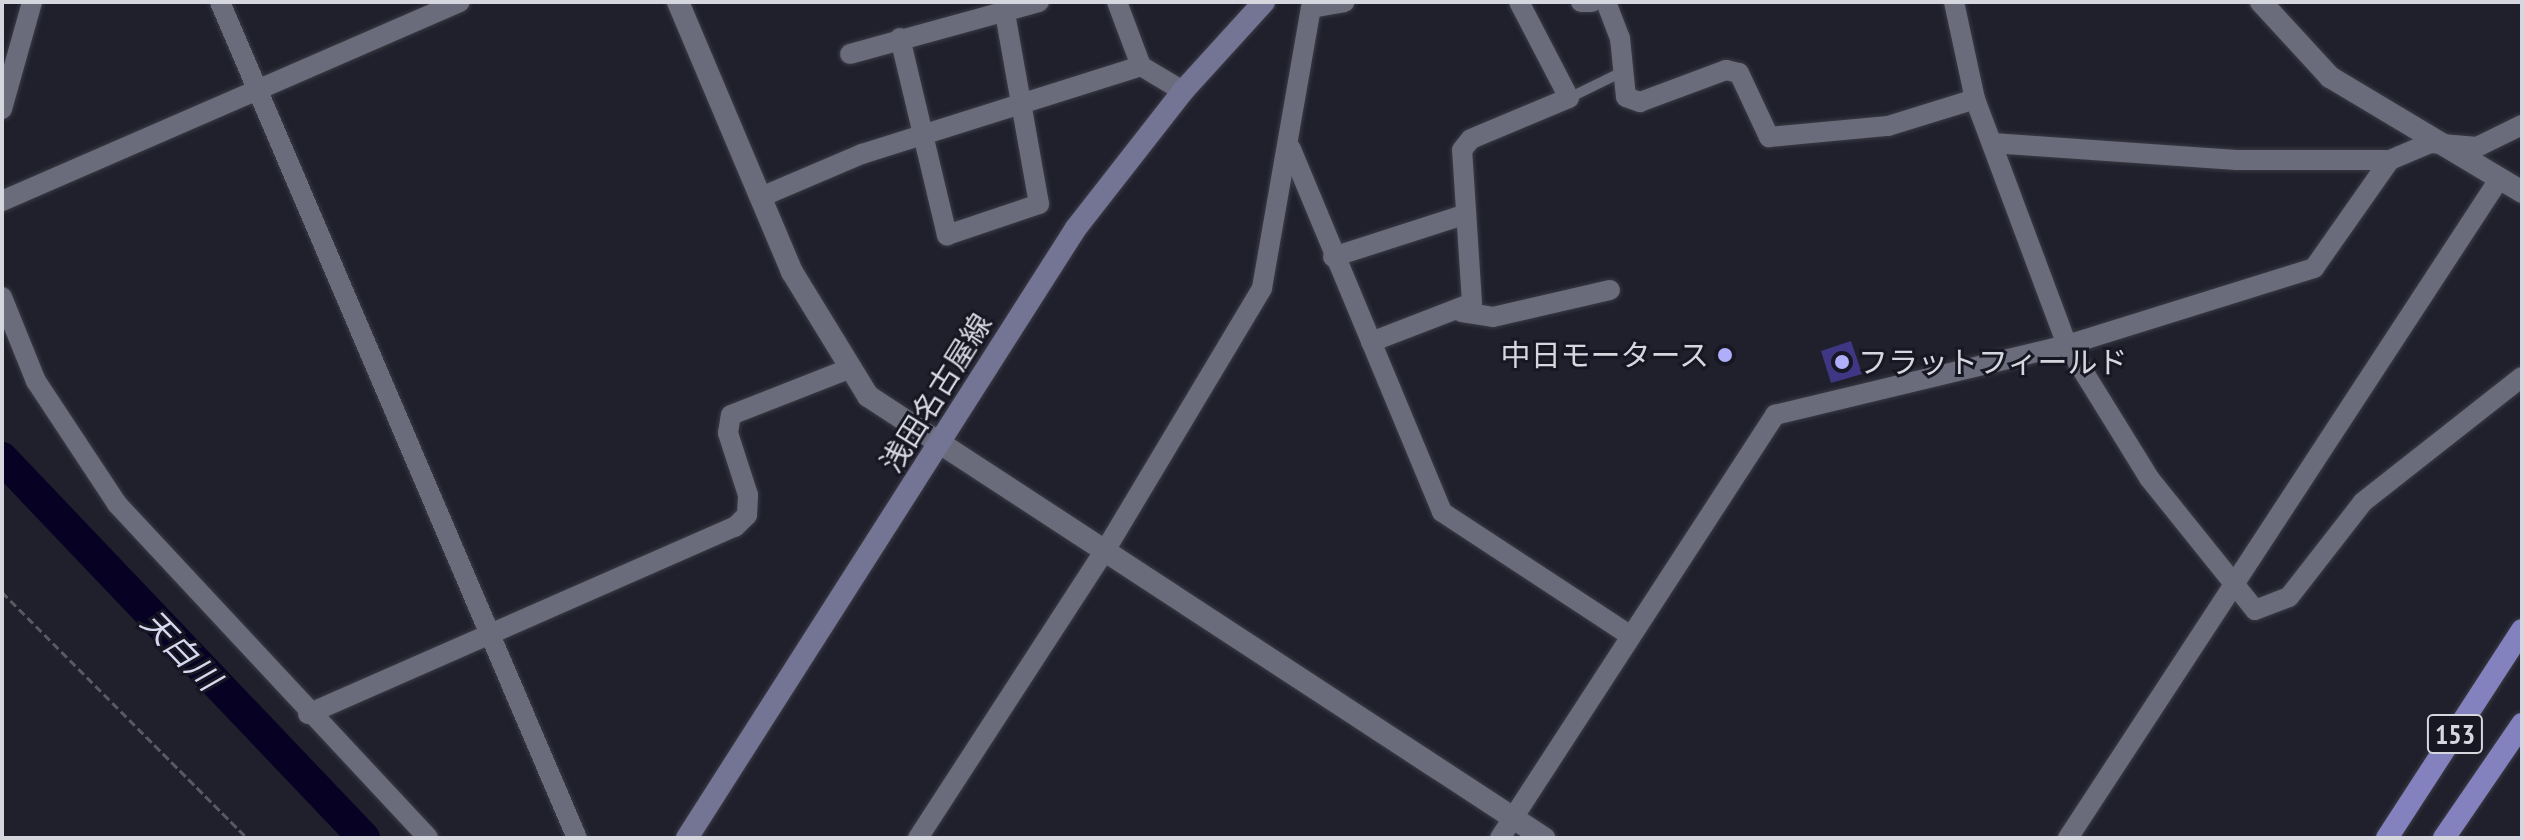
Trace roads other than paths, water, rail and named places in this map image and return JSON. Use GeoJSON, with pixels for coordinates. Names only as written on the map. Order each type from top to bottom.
{"type":"FeatureCollection","features":[{"type":"Feature","properties":{"kind":"highway","name":"153"},"geometry":{"type":"LineString","coordinates":[[2387,838],[2522,630]]}},
{"type":"Feature","properties":{"kind":"highway","name":"153"},"geometry":{"type":"LineString","coordinates":[[2444,838],[2522,724]]}},
{"type":"Feature","properties":{"kind":"main road","name":"浅田名古屋線"},"geometry":{"type":"LineString","coordinates":[[687,838],[1076,228],[1183,91],[1264,2]]}},
{"type":"Feature","properties":{"kind":"street"},"geometry":{"type":"LineString","coordinates":[[2,109],[32,2]]}},
{"type":"Feature","properties":{"kind":"street"},"geometry":{"type":"LineString","coordinates":[[220,2],[577,838]]}},
{"type":"Feature","properties":{"kind":"street"},"geometry":{"type":"LineString","coordinates":[[2,201],[258,86],[460,2]]}},
{"type":"Feature","properties":{"kind":"street"},"geometry":{"type":"LineString","coordinates":[[678,2],[761,197],[846,370],[868,396],[1544,838]]}},
{"type":"Feature","properties":{"kind":"street"},"geometry":{"type":"LineString","coordinates":[[850,54],[1004,8],[1039,2]]}},
{"type":"Feature","properties":{"kind":"street"},"geometry":{"type":"LineString","coordinates":[[1117,2],[1141,66],[1183,91]]}},
{"type":"Feature","properties":{"kind":"street"},"geometry":{"type":"LineString","coordinates":[[918,838],[1106,549],[1262,288],[1291,149],[1307,5],[1344,2]]}},
{"type":"Feature","properties":{"kind":"street"},"geometry":{"type":"LineString","coordinates":[[1462,312],[1472,303],[1463,215],[1462,150],[1471,139],[1569,98],[1519,2]]}},
{"type":"Feature","properties":{"kind":"street"},"geometry":{"type":"LineString","coordinates":[[1581,2],[1592,2]]}},
{"type":"Feature","properties":{"kind":"street"},"geometry":{"type":"LineString","coordinates":[[1606,2],[1626,97],[1640,102],[1726,70],[1739,73],[1769,137],[1888,126],[1975,99]]}},
{"type":"Feature","properties":{"kind":"street"},"geometry":{"type":"LineString","coordinates":[[1954,2],[1975,99],[2067,345],[2149,478],[2238,583],[2255,610],[2289,597],[2363,502],[2522,377]]}},
{"type":"Feature","properties":{"kind":"street"},"geometry":{"type":"LineString","coordinates":[[2261,2],[2330,77],[2430,143],[2522,192]]}},
{"type":"Feature","properties":{"kind":"street"},"geometry":{"type":"LineString","coordinates":[[900,38],[947,235],[1039,204],[1027,105],[1004,8]]}},
{"type":"Feature","properties":{"kind":"street"},"geometry":{"type":"LineString","coordinates":[[761,197],[925,136],[1141,66]]}},
{"type":"Feature","properties":{"kind":"street"},"geometry":{"type":"LineString","coordinates":[[1992,143],[2236,160],[2390,160],[2430,143],[2477,147],[2522,125]]}},
{"type":"Feature","properties":{"kind":"street"},"geometry":{"type":"LineString","coordinates":[[1291,149],[1333,257],[1442,512],[1629,635]]}},
{"type":"Feature","properties":{"kind":"street"},"geometry":{"type":"LineString","coordinates":[[1500,838],[1629,635],[1775,415],[2067,345],[2314,268],[2390,160]]}},
{"type":"Feature","properties":{"kind":"street"},"geometry":{"type":"LineString","coordinates":[[2068,838],[2238,583],[2498,181]]}},
{"type":"Feature","properties":{"kind":"street"},"geometry":{"type":"LineString","coordinates":[[1333,257],[1463,215]]}},
{"type":"Feature","properties":{"kind":"street"},"geometry":{"type":"LineString","coordinates":[[1371,342],[1422,317],[1462,312],[1493,317],[1610,290]]}},
{"type":"Feature","properties":{"kind":"street"},"geometry":{"type":"LineString","coordinates":[[2,297],[36,381],[117,504],[308,714],[428,838]]}},
{"type":"Feature","properties":{"kind":"street"},"geometry":{"type":"LineString","coordinates":[[308,714],[488,632],[735,527],[747,515],[748,495],[728,433],[731,415],[846,370]]}},
{"type":"Feature","properties":{"kind":"lane"},"geometry":{"type":"LineString","coordinates":[[1569,98],[1622,72]]}},
{"type":"Feature","properties":{"kind":"waterway","name":"天白川"},"geometry":{"type":"LineString","coordinates":[[2,458],[364,838]]}},
{"type":"Feature","properties":{"kind":"place","name":"中日モータース"},"geometry":{"type":"Point","coordinates":[1725,355]}},
{"type":"Feature","properties":{"kind":"place","name":"フラットフィールド"},"geometry":{"type":"Point","coordinates":[1842,362]}}]}
